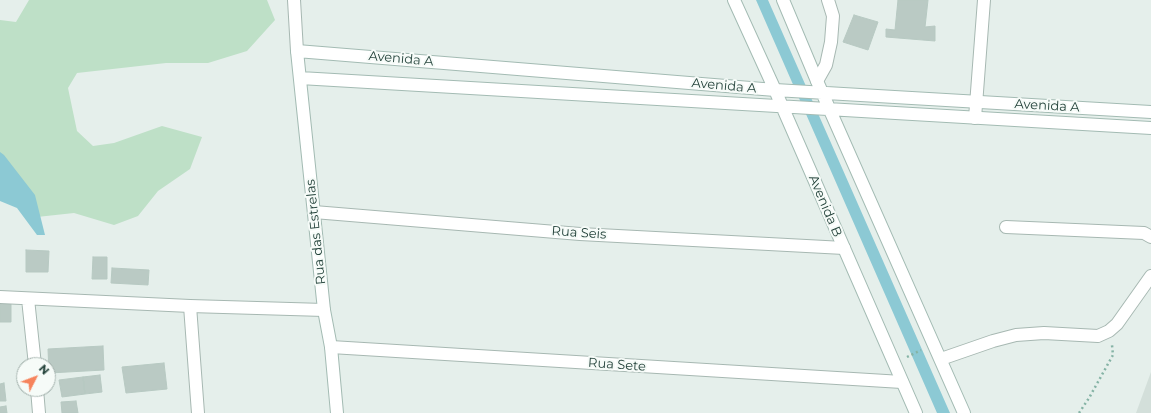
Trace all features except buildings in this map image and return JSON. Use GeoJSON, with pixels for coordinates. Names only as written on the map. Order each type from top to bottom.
{"type":"FeatureCollection","features":[{"type":"Feature","properties":{"kind":"street","name":"Rua das Estrelas"},"geometry":{"type":"LineString","coordinates":[[294,0],[297,51],[324,310],[331,347],[338,413]]}},
{"type":"Feature","properties":{"kind":"street","name":"Avenida B"},"geometry":{"type":"LineString","coordinates":[[734,0],[778,90],[844,248],[916,413]]}},
{"type":"Feature","properties":{"kind":"street"},"geometry":{"type":"LineString","coordinates":[[783,0],[819,89],[964,413]]}},
{"type":"Feature","properties":{"kind":"street"},"geometry":{"type":"LineString","coordinates":[[819,89],[831,42],[833,16],[828,0]]}},
{"type":"Feature","properties":{"kind":"street"},"geometry":{"type":"LineString","coordinates":[[975,118],[984,0]]}},
{"type":"Feature","properties":{"kind":"street","name":"Avenida A"},"geometry":{"type":"LineString","coordinates":[[297,51],[778,90],[819,89],[976,102],[1151,112]]}},
{"type":"Feature","properties":{"kind":"street","name":"Avenida A"},"geometry":{"type":"LineString","coordinates":[[300,78],[1151,128]]}},
{"type":"Feature","properties":{"kind":"street","name":"Rua Seis"},"geometry":{"type":"LineString","coordinates":[[314,212],[580,234],[844,248]]}},
{"type":"Feature","properties":{"kind":"street"},"geometry":{"type":"LineString","coordinates":[[1006,227],[1144,233],[1151,237]]}},
{"type":"Feature","properties":{"kind":"street"},"geometry":{"type":"LineString","coordinates":[[941,359],[1016,335],[1044,333],[1098,336],[1109,332],[1117,324],[1151,276]]}},
{"type":"Feature","properties":{"kind":"street"},"geometry":{"type":"LineString","coordinates":[[0,297],[190,306],[324,310]]}},
{"type":"Feature","properties":{"kind":"street"},"geometry":{"type":"LineString","coordinates":[[28,299],[33,357]]}},
{"type":"Feature","properties":{"kind":"street"},"geometry":{"type":"LineString","coordinates":[[190,306],[198,413]]}},
{"type":"Feature","properties":{"kind":"street","name":"Rua Sete"},"geometry":{"type":"LineString","coordinates":[[331,347],[902,382]]}},
{"type":"Feature","properties":{"kind":"street"},"geometry":{"type":"LineString","coordinates":[[38,397],[39,413]]}},
{"type":"Feature","properties":{"kind":"path"},"geometry":{"type":"LineString","coordinates":[[1079,413],[1113,355],[1112,343],[1098,336]]}},
{"type":"Feature","properties":{"kind":"path"},"geometry":{"type":"LineString","coordinates":[[900,361],[928,347]]}},
{"type":"Feature","properties":{"kind":"shaded area"},"geometry":{"type":"Polygon","coordinates":[[[1151,372],[1151,413],[1136,413],[1151,372]]]}},
{"type":"Feature","properties":{"kind":"green space"},"geometry":{"type":"Polygon","coordinates":[[[29,0],[267,0],[275,20],[247,51],[208,63],[166,63],[77,73],[68,88],[77,131],[93,146],[114,143],[162,126],[202,137],[190,169],[158,191],[138,216],[114,225],[74,213],[37,217],[0,178],[0,20],[16,22],[29,0]]]}},
{"type":"Feature","properties":{"kind":"water"},"geometry":{"type":"Polygon","coordinates":[[[756,0],[768,0],[950,413],[937,413],[756,0]]]}},
{"type":"Feature","properties":{"kind":"water"},"geometry":{"type":"Polygon","coordinates":[[[0,152],[4,155],[35,195],[45,235],[37,235],[17,208],[0,201],[0,152]]]}}]}
